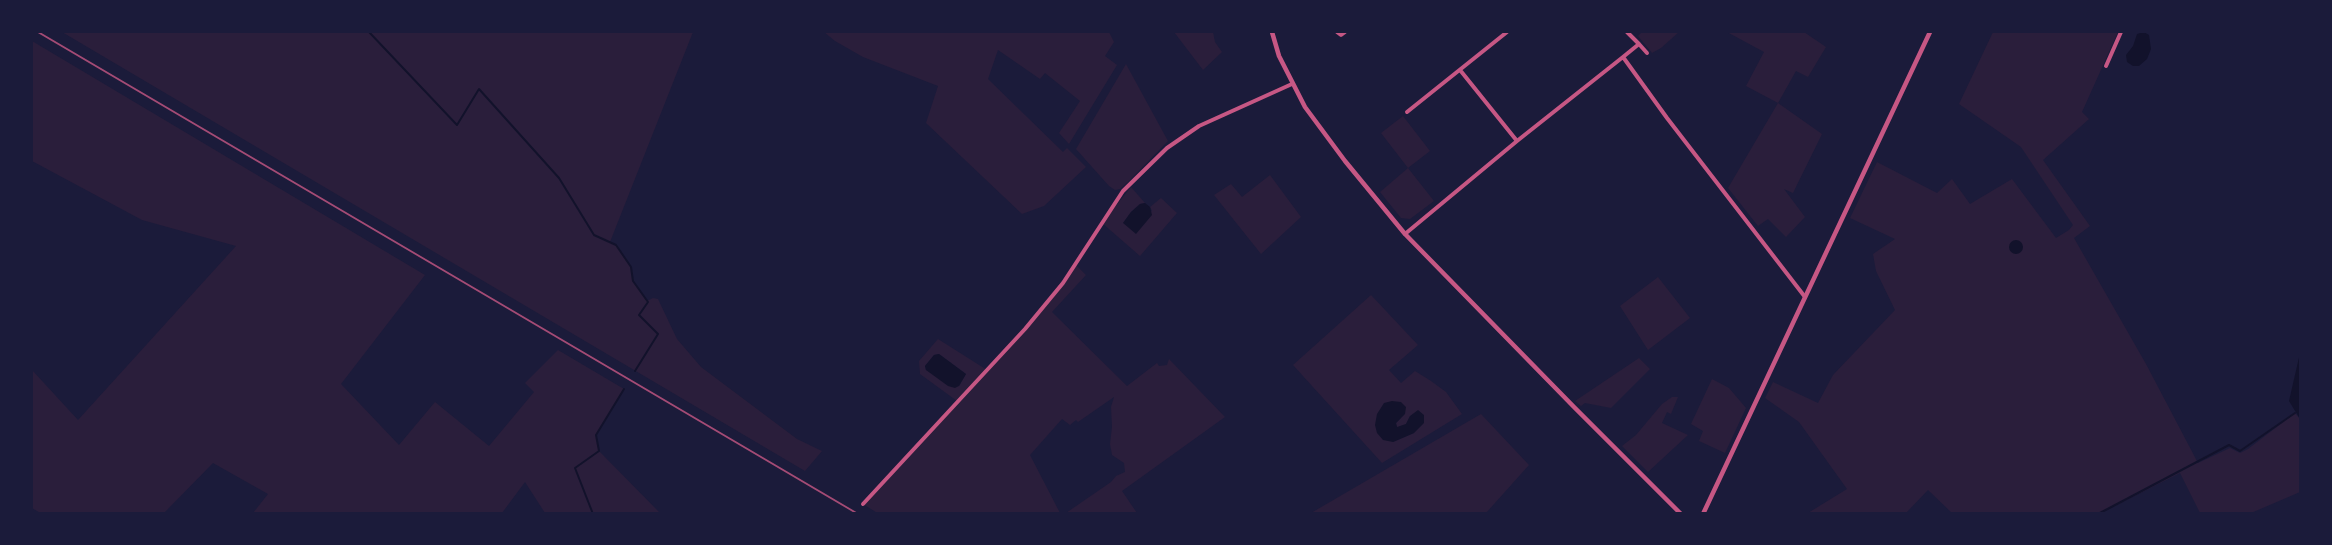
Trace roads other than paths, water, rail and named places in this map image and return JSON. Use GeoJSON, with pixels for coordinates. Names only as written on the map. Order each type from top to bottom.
{"type":"FeatureCollection","features":[{"type":"Feature","properties":{"kind":"street"},"geometry":{"type":"LineString","coordinates":[[1272,32],[1279,56],[1305,108],[1405,234],[1681,513]]}},
{"type":"Feature","properties":{"kind":"street"},"geometry":{"type":"LineString","coordinates":[[1338,32],[1341,35],[1345,32]]}},
{"type":"Feature","properties":{"kind":"street"},"geometry":{"type":"LineString","coordinates":[[1407,112],[1507,32]]}},
{"type":"Feature","properties":{"kind":"street"},"geometry":{"type":"LineString","coordinates":[[1627,32],[1647,53]]}},
{"type":"Feature","properties":{"kind":"street"},"geometry":{"type":"LineString","coordinates":[[1702,513],[1930,32]]}},
{"type":"Feature","properties":{"kind":"street"},"geometry":{"type":"LineString","coordinates":[[2106,66],[2121,32]]}},
{"type":"Feature","properties":{"kind":"street"},"geometry":{"type":"LineString","coordinates":[[1405,234],[1639,44]]}},
{"type":"Feature","properties":{"kind":"street"},"geometry":{"type":"LineString","coordinates":[[1623,57],[1666,118],[1805,297]]}},
{"type":"Feature","properties":{"kind":"street"},"geometry":{"type":"LineString","coordinates":[[1460,70],[1517,141]]}},
{"type":"Feature","properties":{"kind":"street"},"geometry":{"type":"LineString","coordinates":[[863,504],[1025,329],[1063,283],[1123,191],[1167,148],[1192,130],[1292,84]]}},
{"type":"Feature","properties":{"kind":"waterway"},"geometry":{"type":"LineString","coordinates":[[369,32],[457,125],[479,89],[559,178],[594,235],[616,245],[631,267],[633,281],[648,302],[639,315],[658,334],[635,371]]}},
{"type":"Feature","properties":{"kind":"waterway"},"geometry":{"type":"LineString","coordinates":[[593,514],[575,468],[599,451],[596,435],[624,389]]}},
{"type":"Feature","properties":{"kind":"waterway"},"geometry":{"type":"LineString","coordinates":[[2098,514],[2229,445],[2240,451],[2295,413]]}},
{"type":"Feature","properties":{"kind":"railway"},"geometry":{"type":"LineString","coordinates":[[38,32],[858,514]]}}]}
